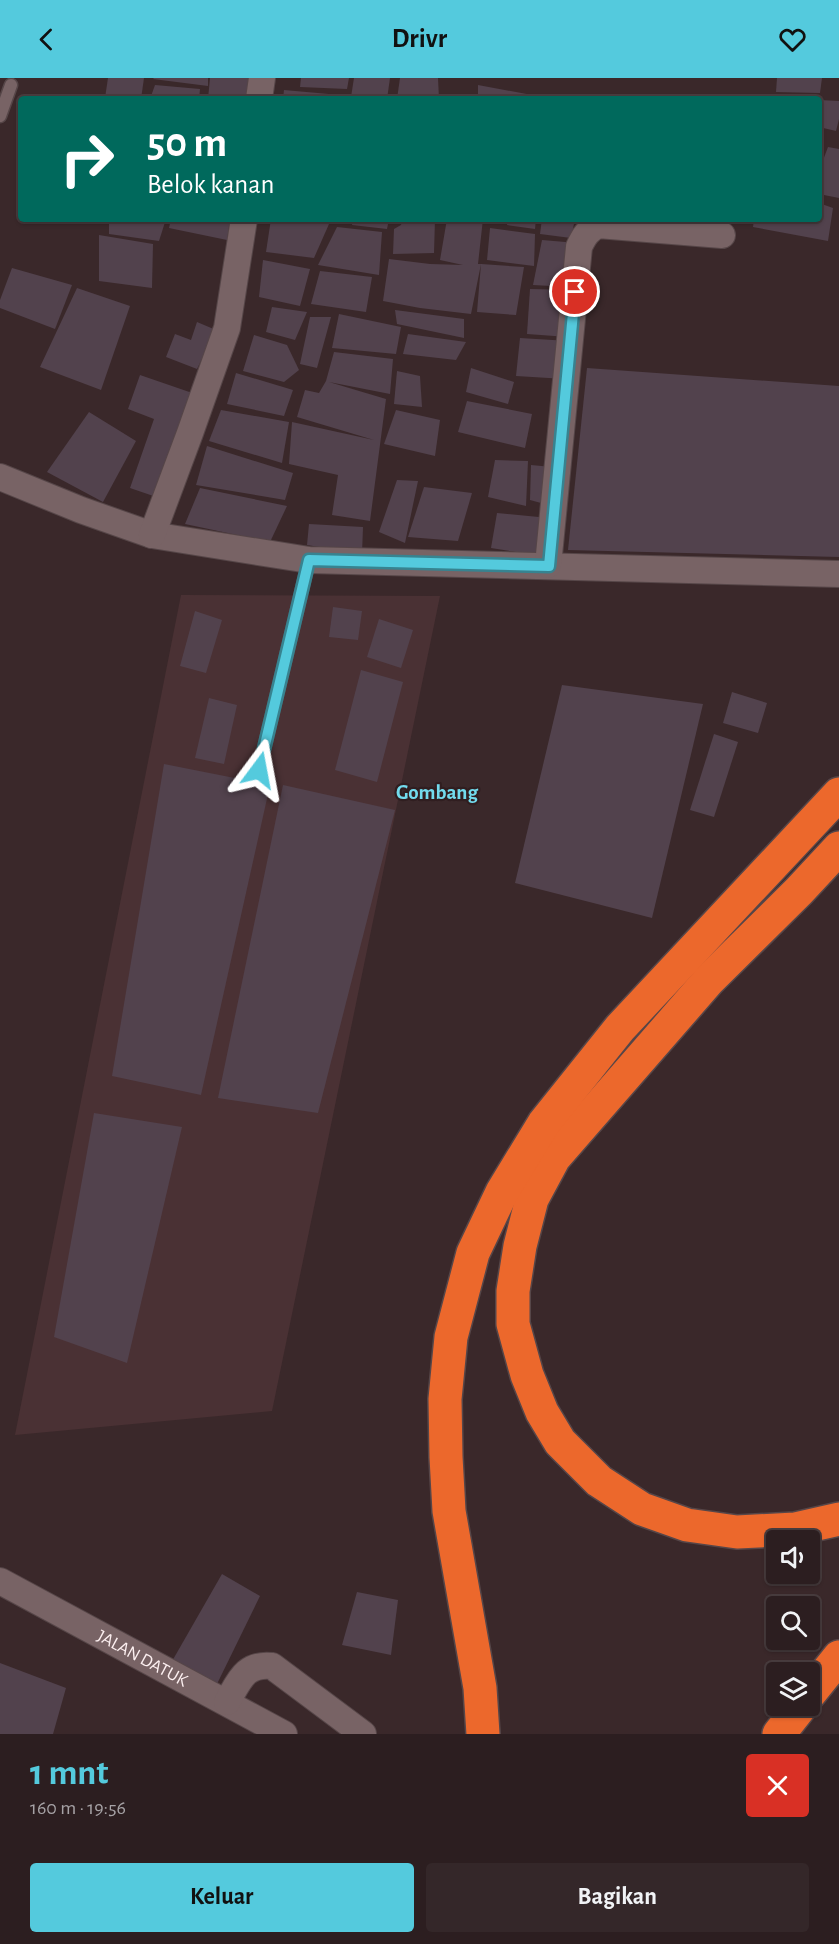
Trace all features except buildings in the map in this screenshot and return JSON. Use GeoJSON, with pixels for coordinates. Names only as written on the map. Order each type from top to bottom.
{"type":"FeatureCollection","features":[{"type":"Feature","properties":{"kind":"highway"},"geometry":{"type":"LineString","coordinates":[[483,1734],[480,1688],[449,1511],[446,1457],[445,1400],[451,1337],[473,1253],[502,1192],[544,1123],[620,1029],[839,794]]}},
{"type":"Feature","properties":{"kind":"highway"},"geometry":{"type":"LineString","coordinates":[[839,848],[709,980],[554,1158],[532,1199],[520,1246],[513,1291],[513,1324],[527,1375],[542,1412],[560,1442],[599,1481],[642,1509],[687,1525],[737,1532],[795,1529],[839,1519]]}},
{"type":"Feature","properties":{"kind":"highway"},"geometry":{"type":"LineString","coordinates":[[820,1681],[839,1657]]}},
{"type":"Feature","properties":{"kind":"highway"},"geometry":{"type":"LineString","coordinates":[[779,1734],[793,1716]]}},
{"type":"Feature","properties":{"kind":"street"},"geometry":{"type":"LineString","coordinates":[[259,96],[262,78]]}},
{"type":"Feature","properties":{"kind":"street"},"geometry":{"type":"LineString","coordinates":[[152,535],[227,328],[244,222]]}},
{"type":"Feature","properties":{"kind":"street"},"geometry":{"type":"LineString","coordinates":[[549,566],[579,247],[584,236],[598,225],[722,235]]}},
{"type":"Feature","properties":{"kind":"street"},"geometry":{"type":"LineString","coordinates":[[0,477],[81,510],[152,535],[309,560],[839,574]]}},
{"type":"Feature","properties":{"kind":"street","name":"JALAN DATUK"},"geometry":{"type":"LineString","coordinates":[[0,1581],[284,1734]]}},
{"type":"Feature","properties":{"kind":"street"},"geometry":{"type":"LineString","coordinates":[[227,1702],[246,1671],[253,1666],[272,1666],[363,1734]]}},
{"type":"Feature","properties":{"kind":"lane"},"geometry":{"type":"LineString","coordinates":[[0,116],[12,85]]}},
{"type":"Feature","properties":{"kind":"lane"},"geometry":{"type":"LineString","coordinates":[[259,770],[309,560]]}},
{"type":"Feature","properties":{"kind":"shaded area"},"geometry":{"type":"Polygon","coordinates":[[[181,595],[440,596],[272,1411],[15,1435],[181,595]]]}},
{"type":"Feature","properties":{"kind":"district","name":"Gombang"},"geometry":{"type":"Point","coordinates":[437,792]}},
{"type":"Feature","properties":{"kind":"route"},"geometry":{"type":"LineString","coordinates":[[259,770],[309,560],[549,566],[575,292]]}}]}
